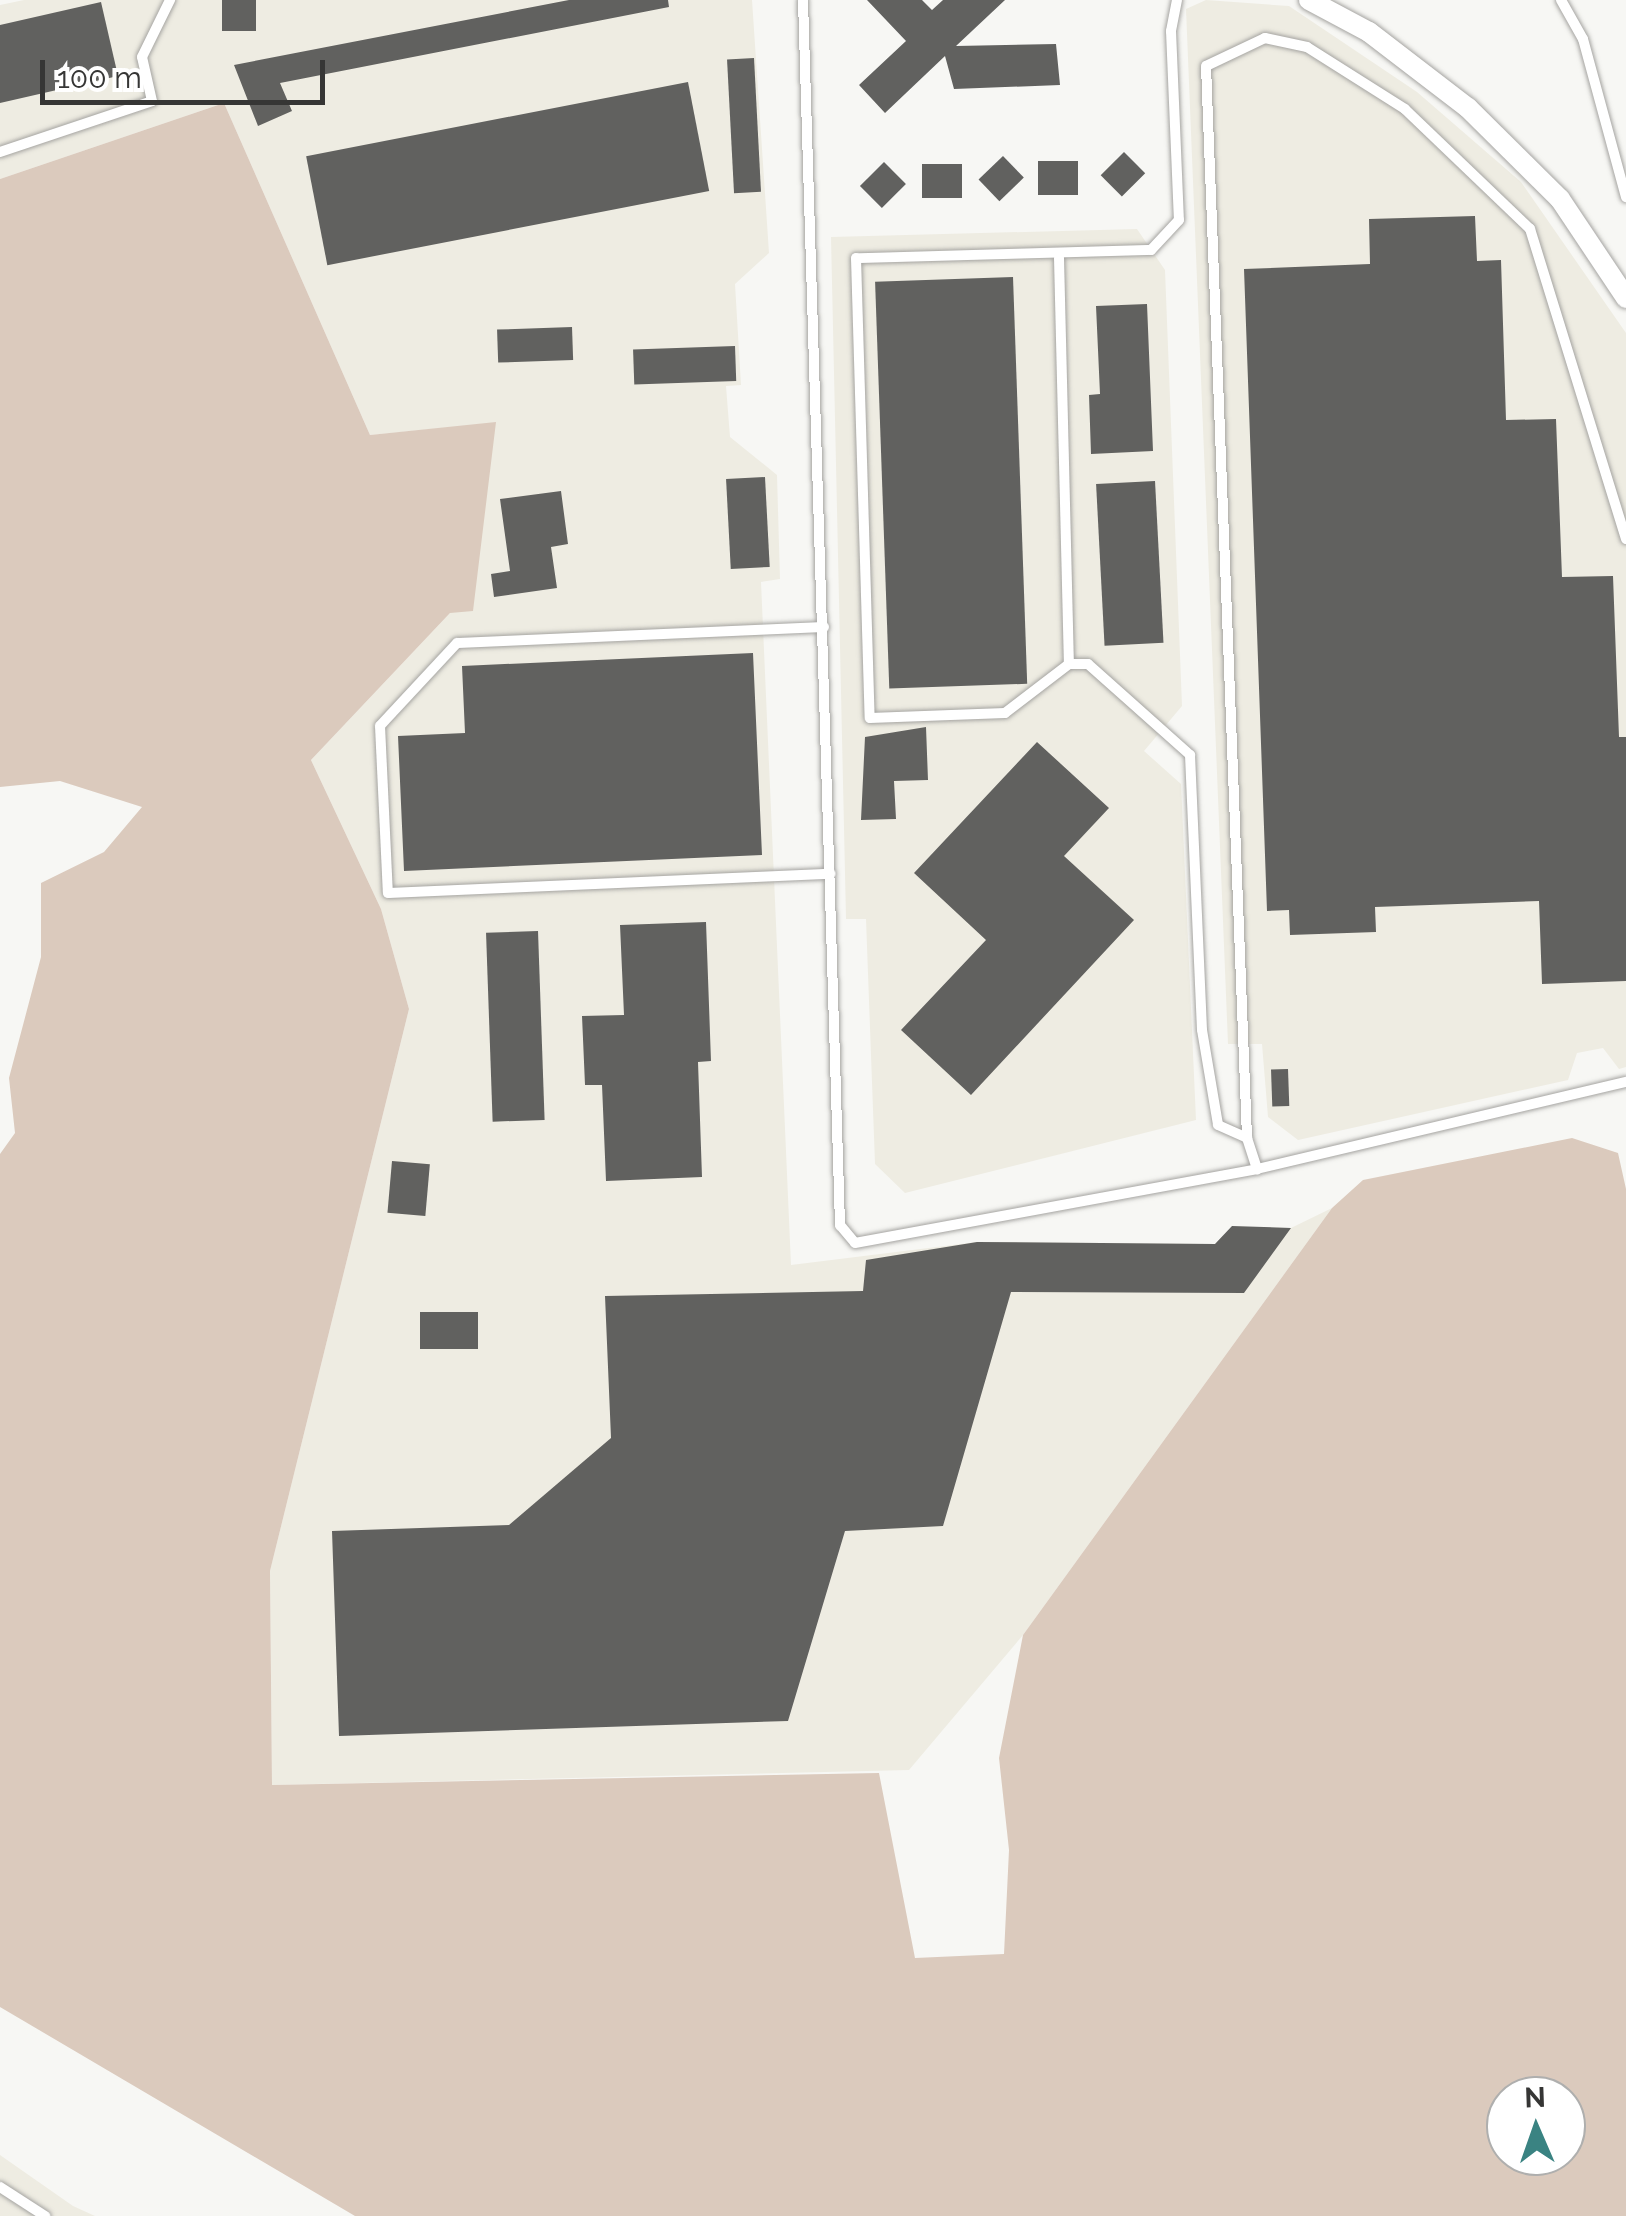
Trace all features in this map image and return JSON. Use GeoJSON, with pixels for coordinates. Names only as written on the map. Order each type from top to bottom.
{"type":"FeatureCollection","features":[{"type":"Feature","properties":{"kind":"street"},"geometry":{"type":"LineString","coordinates":[[1309,0],[1370,32],[1468,108],[1560,198],[1626,298]]}},
{"type":"Feature","properties":{"kind":"lane"},"geometry":{"type":"LineString","coordinates":[[0,152],[152,100],[142,58],[170,0]]}},
{"type":"Feature","properties":{"kind":"lane"},"geometry":{"type":"LineString","coordinates":[[804,0],[840,1225],[855,1244],[1257,1169],[1626,1082]]}},
{"type":"Feature","properties":{"kind":"lane"},"geometry":{"type":"LineString","coordinates":[[1177,0],[1171,31],[1179,220],[1152,250],[1059,258],[856,258],[870,718],[1006,714],[1068,664],[1088,664],[1190,754],[1202,1030],[1218,1125],[1247,1138]]}},
{"type":"Feature","properties":{"kind":"lane"},"geometry":{"type":"LineString","coordinates":[[1561,0],[1582,39],[1626,197]]}},
{"type":"Feature","properties":{"kind":"lane"},"geometry":{"type":"LineString","coordinates":[[1257,1169],[1247,1138],[1206,66],[1265,38],[1307,46],[1406,109],[1530,230],[1626,539]]}},
{"type":"Feature","properties":{"kind":"lane"},"geometry":{"type":"LineString","coordinates":[[1059,258],[1068,664]]}},
{"type":"Feature","properties":{"kind":"lane"},"geometry":{"type":"LineString","coordinates":[[824,626],[457,643],[380,726],[388,893],[830,874]]}},
{"type":"Feature","properties":{"kind":"lane"},"geometry":{"type":"LineString","coordinates":[[0,2187],[45,2216]]}},
{"type":"Feature","properties":{"kind":"shaded area"},"geometry":{"type":"Polygon","coordinates":[[[24,0],[752,0],[769,253],[735,284],[741,385],[726,386],[730,437],[777,475],[780,579],[761,582],[791,1265],[977,1242],[1215,1244],[1232,1227],[1291,1228],[1332,1208],[1023,1635],[909,1770],[272,1785],[270,1571],[409,1009],[381,909],[311,760],[450,613],[495,423],[370,435],[224,103],[0,179],[0,5],[24,0]]]}},
{"type":"Feature","properties":{"kind":"shaded area"},"geometry":{"type":"Polygon","coordinates":[[[1206,0],[1289,6],[1417,92],[1521,182],[1626,333],[1626,1067],[1619,1069],[1603,1048],[1577,1053],[1568,1080],[1298,1140],[1268,1117],[1262,1044],[1228,1044],[1186,9],[1206,0]]]}},
{"type":"Feature","properties":{"kind":"shaded area"},"geometry":{"type":"Polygon","coordinates":[[[224,103],[370,435],[496,422],[473,611],[450,613],[311,760],[381,909],[409,1009],[270,1571],[272,1785],[879,1773],[915,1958],[1004,1954],[1009,1850],[999,1758],[1023,1635],[1332,1208],[1363,1180],[1572,1138],[1618,1153],[1626,1189],[1626,2216],[355,2216],[0,2007],[0,1154],[15,1133],[9,1078],[41,957],[41,883],[104,852],[142,807],[60,781],[0,787],[0,179],[224,103]]]}},
{"type":"Feature","properties":{"kind":"shaded area"},"geometry":{"type":"Polygon","coordinates":[[[1137,229],[1165,270],[1182,706],[1144,751],[1181,784],[1196,1120],[905,1193],[875,1164],[866,919],[846,919],[831,237],[1137,229]]]}},
{"type":"Feature","properties":{"kind":"shaded area"},"geometry":{"type":"Polygon","coordinates":[[[0,2155],[73,2206],[95,2216],[0,2216],[0,2155]]]}},
{"type":"Feature","properties":{"kind":"building"},"geometry":{"type":"Polygon","coordinates":[[[222,0],[256,0],[256,31],[222,31],[222,0]]]}},
{"type":"Feature","properties":{"kind":"building"},"geometry":{"type":"Polygon","coordinates":[[[569,0],[668,0],[669,7],[280,83],[292,111],[258,126],[234,65],[569,0]]]}},
{"type":"Feature","properties":{"kind":"building"},"geometry":{"type":"Polygon","coordinates":[[[867,0],[922,0],[932,10],[943,0],[1005,0],[956,46],[1056,44],[1060,85],[954,89],[945,56],[885,113],[859,85],[906,41],[867,0]]]}},
{"type":"Feature","properties":{"kind":"building"},"geometry":{"type":"Polygon","coordinates":[[[101,2],[118,76],[0,103],[0,25],[101,2]]]}},
{"type":"Feature","properties":{"kind":"building"},"geometry":{"type":"Polygon","coordinates":[[[754,58],[761,192],[734,193],[727,59],[754,58]]]}},
{"type":"Feature","properties":{"kind":"building"},"geometry":{"type":"Polygon","coordinates":[[[688,82],[709,191],[327,265],[306,156],[688,82]]]}},
{"type":"Feature","properties":{"kind":"building"},"geometry":{"type":"Polygon","coordinates":[[[1124,152],[1145,173],[1122,197],[1101,175],[1124,152]]]}},
{"type":"Feature","properties":{"kind":"building"},"geometry":{"type":"Polygon","coordinates":[[[1003,156],[1024,178],[999,201],[979,180],[1003,156]]]}},
{"type":"Feature","properties":{"kind":"building"},"geometry":{"type":"Polygon","coordinates":[[[1038,161],[1078,161],[1078,195],[1038,195],[1038,161]]]}},
{"type":"Feature","properties":{"kind":"building"},"geometry":{"type":"Polygon","coordinates":[[[884,162],[906,184],[882,208],[860,186],[884,162]]]}},
{"type":"Feature","properties":{"kind":"building"},"geometry":{"type":"Polygon","coordinates":[[[922,164],[962,164],[962,198],[922,198],[922,164]]]}},
{"type":"Feature","properties":{"kind":"building"},"geometry":{"type":"Polygon","coordinates":[[[1475,216],[1477,261],[1501,260],[1506,420],[1556,419],[1562,577],[1613,576],[1619,737],[1626,737],[1626,981],[1542,984],[1539,901],[1375,907],[1376,932],[1290,935],[1289,910],[1267,911],[1244,269],[1370,264],[1369,219],[1475,216]]]}},
{"type":"Feature","properties":{"kind":"building"},"geometry":{"type":"Polygon","coordinates":[[[1013,277],[1027,684],[889,689],[875,282],[1013,277]]]}},
{"type":"Feature","properties":{"kind":"building"},"geometry":{"type":"Polygon","coordinates":[[[1147,304],[1153,451],[1091,454],[1089,395],[1100,394],[1096,306],[1147,304]]]}},
{"type":"Feature","properties":{"kind":"building"},"geometry":{"type":"Polygon","coordinates":[[[572,327],[573,360],[498,363],[497,330],[572,327]]]}},
{"type":"Feature","properties":{"kind":"building"},"geometry":{"type":"Polygon","coordinates":[[[735,346],[736,381],[634,385],[633,350],[735,346]]]}},
{"type":"Feature","properties":{"kind":"building"},"geometry":{"type":"Polygon","coordinates":[[[765,477],[770,567],[731,569],[726,479],[765,477]]]}},
{"type":"Feature","properties":{"kind":"building"},"geometry":{"type":"Polygon","coordinates":[[[1155,481],[1163,643],[1105,646],[1096,484],[1155,481]]]}},
{"type":"Feature","properties":{"kind":"building"},"geometry":{"type":"Polygon","coordinates":[[[561,491],[568,544],[551,547],[557,588],[494,597],[491,574],[510,571],[500,499],[561,491]]]}},
{"type":"Feature","properties":{"kind":"building"},"geometry":{"type":"Polygon","coordinates":[[[753,653],[762,855],[404,871],[398,736],[465,733],[462,666],[753,653]]]}},
{"type":"Feature","properties":{"kind":"building"},"geometry":{"type":"Polygon","coordinates":[[[926,727],[928,780],[894,781],[896,819],[861,820],[865,737],[926,727]]]}},
{"type":"Feature","properties":{"kind":"building"},"geometry":{"type":"Polygon","coordinates":[[[1037,742],[1109,808],[1064,856],[1134,920],[971,1095],[901,1030],[986,940],[914,873],[1037,742]]]}},
{"type":"Feature","properties":{"kind":"building"},"geometry":{"type":"Polygon","coordinates":[[[706,922],[711,1061],[698,1062],[702,1177],[606,1181],[602,1085],[585,1085],[582,1016],[624,1015],[620,925],[706,922]]]}},
{"type":"Feature","properties":{"kind":"building"},"geometry":{"type":"Polygon","coordinates":[[[538,931],[545,1120],[493,1122],[486,933],[538,931]]]}},
{"type":"Feature","properties":{"kind":"building"},"geometry":{"type":"Polygon","coordinates":[[[1288,1069],[1289,1106],[1272,1107],[1271,1070],[1288,1069]]]}},
{"type":"Feature","properties":{"kind":"building"},"geometry":{"type":"Polygon","coordinates":[[[392,1161],[430,1164],[425,1216],[387,1213],[392,1161]]]}},
{"type":"Feature","properties":{"kind":"building"},"geometry":{"type":"Polygon","coordinates":[[[1232,1226],[1291,1228],[1244,1293],[1011,1292],[943,1526],[845,1531],[788,1721],[339,1736],[332,1531],[509,1525],[611,1438],[605,1296],[863,1291],[866,1260],[977,1242],[1215,1244],[1232,1226]]]}},
{"type":"Feature","properties":{"kind":"building"},"geometry":{"type":"Polygon","coordinates":[[[420,1312],[478,1312],[478,1349],[420,1349],[420,1312]]]}}]}
